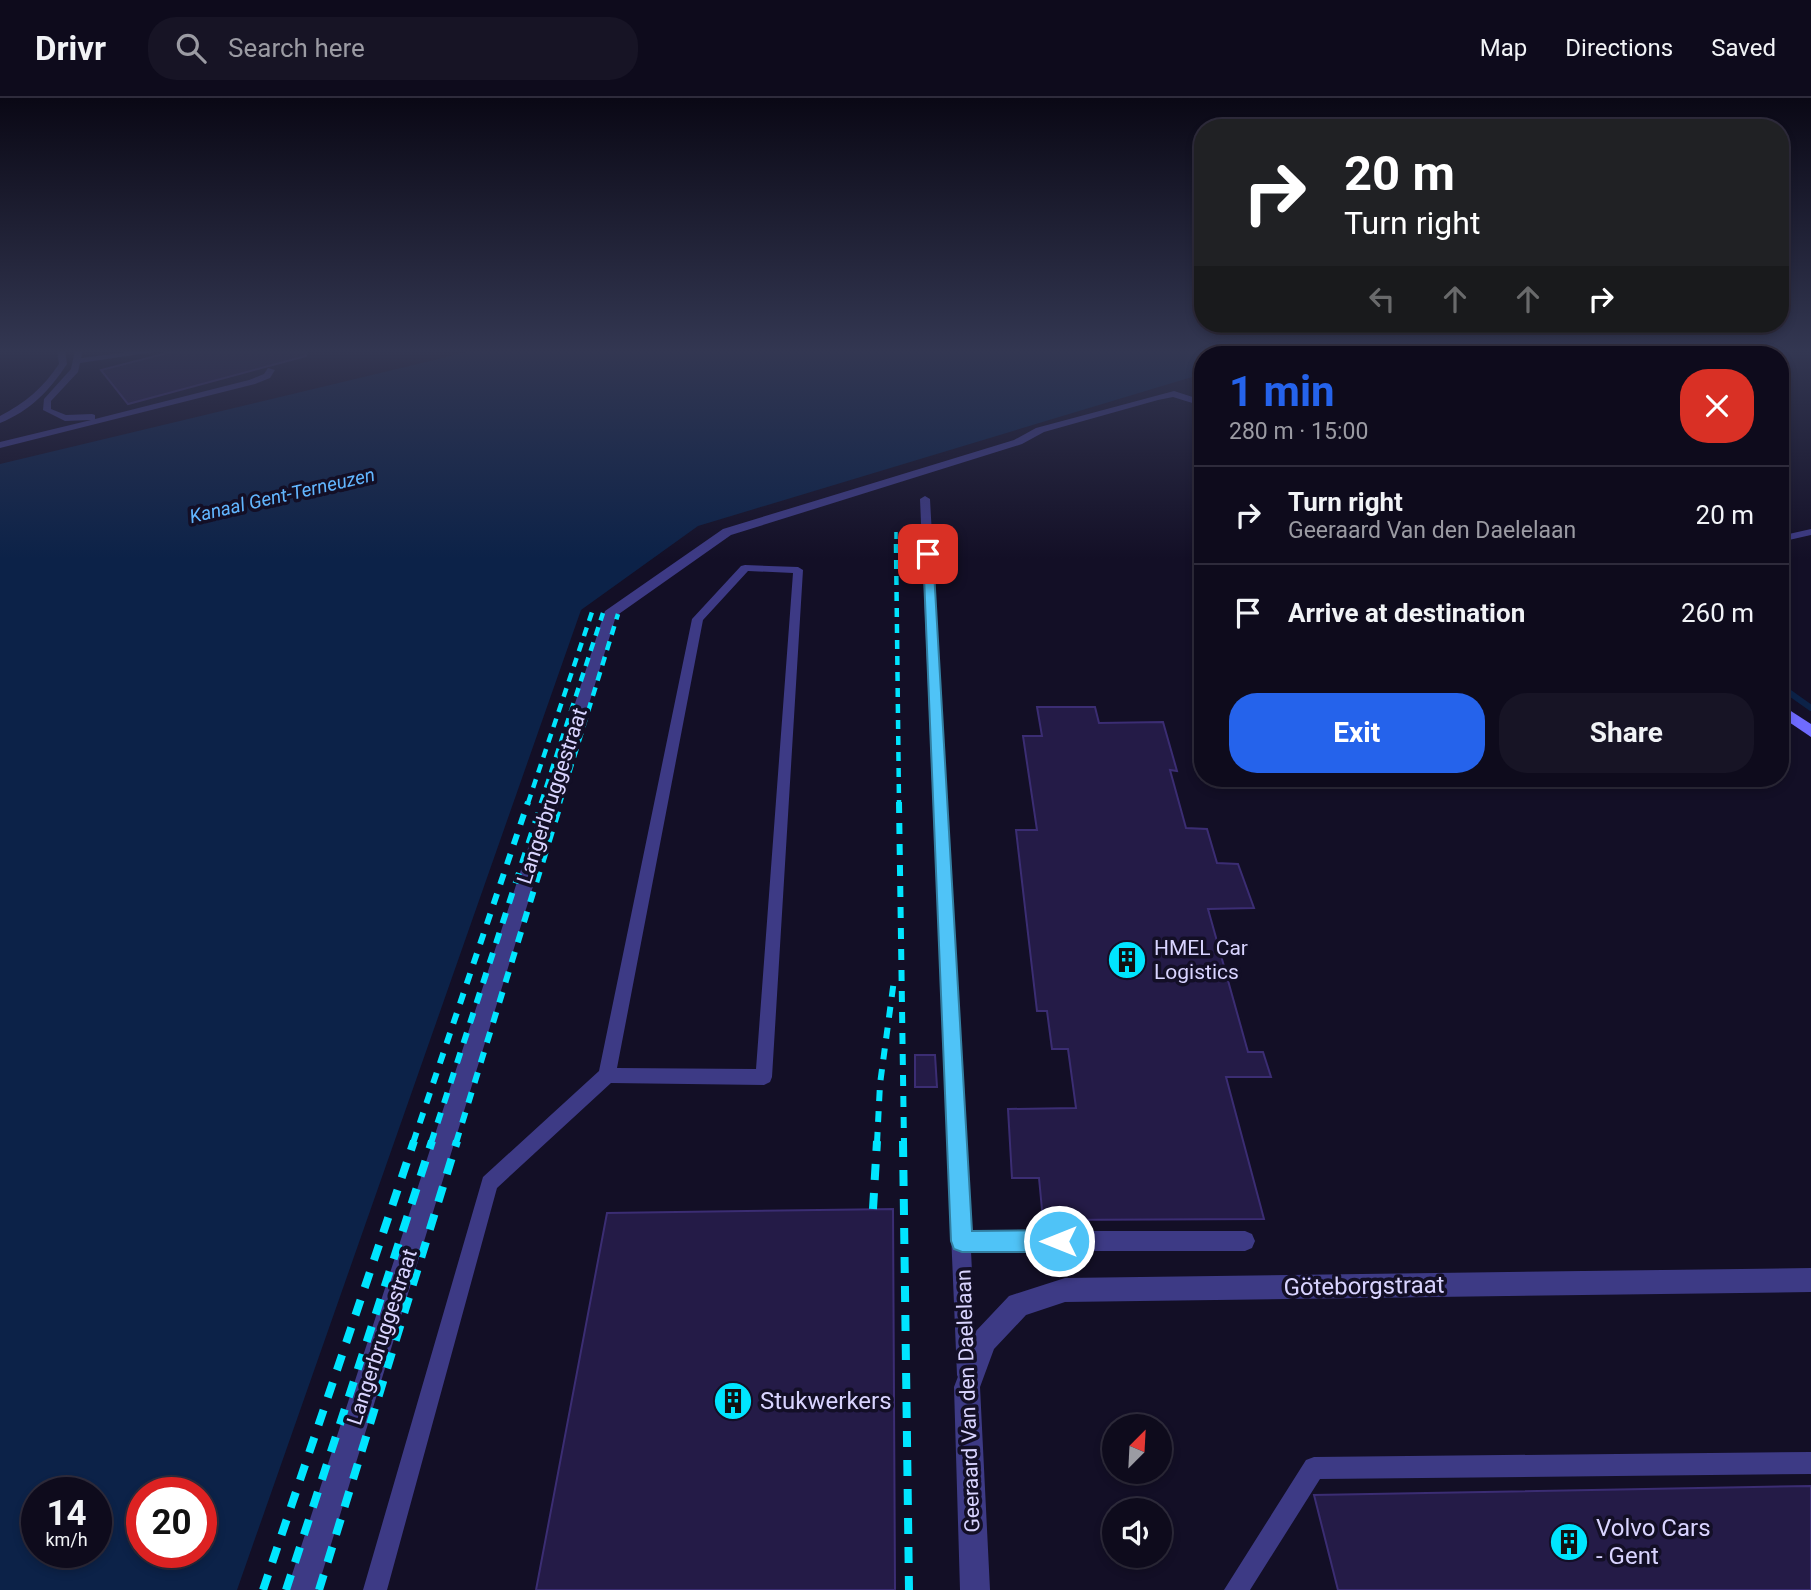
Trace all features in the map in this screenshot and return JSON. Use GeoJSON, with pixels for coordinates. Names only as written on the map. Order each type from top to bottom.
{"type":"FeatureCollection","features":[{"type":"Feature","properties":{"kind":"main road"},"geometry":{"type":"LineString","coordinates":[[1789,716],[1811,732]]}},
{"type":"Feature","properties":{"kind":"street","name":"Langerbruggestraat"},"geometry":{"type":"LineString","coordinates":[[302,1590],[610,614],[727,532],[1018,442],[1040,430],[1075,420]]}},
{"type":"Feature","properties":{"kind":"street","name":"Göteborgstraat"},"geometry":{"type":"LineString","coordinates":[[967,1387],[984,1341],[1018,1305],[1065,1290],[1811,1280]]}},
{"type":"Feature","properties":{"kind":"street","name":"Geeraard Van den Daelelaan"},"geometry":{"type":"LineString","coordinates":[[967,1387],[975,1590]]}},
{"type":"Feature","properties":{"kind":"lane"},"geometry":{"type":"LineString","coordinates":[[0,445],[101,420]]}},
{"type":"Feature","properties":{"kind":"lane","name":"Geeraard Van den Daelelaan"},"geometry":{"type":"LineString","coordinates":[[925,499],[967,1387]]}},
{"type":"Feature","properties":{"kind":"lane"},"geometry":{"type":"LineString","coordinates":[[1789,537],[1811,532]]}},
{"type":"Feature","properties":{"kind":"lane"},"geometry":{"type":"LineString","coordinates":[[375,1590],[488,1183],[607,1075],[698,619],[746,568],[798,570],[764,1077],[607,1075]]}},
{"type":"Feature","properties":{"kind":"lane"},"geometry":{"type":"LineString","coordinates":[[962,1241],[1245,1241]]}},
{"type":"Feature","properties":{"kind":"lane"},"geometry":{"type":"LineString","coordinates":[[1236,1590],[1314,1468],[1811,1463]]}},
{"type":"Feature","properties":{"kind":"water","name":"Kanaal Gent-Terneuzen"},"geometry":{"type":"Polygon","coordinates":[[[185,420],[1051,420],[698,526],[581,610],[237,1590],[0,1590],[0,464],[185,420]]]}},
{"type":"Feature","properties":{"kind":"building","name":"HMEL Car Logistics"},"geometry":{"type":"Polygon","coordinates":[[[1037,707],[1095,707],[1099,723],[1163,722],[1177,771],[1170,770],[1186,828],[1207,829],[1217,863],[1238,864],[1254,908],[1208,909],[1248,1052],[1263,1052],[1271,1077],[1226,1077],[1264,1219],[1043,1220],[1039,1178],[1012,1178],[1008,1109],[1076,1108],[1068,1049],[1052,1049],[1047,1011],[1037,1011],[1016,830],[1037,830],[1023,736],[1042,736],[1037,707]]]}},
{"type":"Feature","properties":{"kind":"building"},"geometry":{"type":"Polygon","coordinates":[[[915,1055],[935,1055],[937,1087],[915,1087],[915,1055]]]}},
{"type":"Feature","properties":{"kind":"building","name":"Stukwerkers"},"geometry":{"type":"Polygon","coordinates":[[[893,1209],[895,1590],[536,1590],[607,1213],[893,1209]]]}},
{"type":"Feature","properties":{"kind":"building","name":"Volvo Cars - Gent"},"geometry":{"type":"Polygon","coordinates":[[[1811,1486],[1811,1590],[1338,1590],[1314,1495],[1811,1486]]]}},
{"type":"Feature","properties":{"kind":"waterway"},"geometry":{"type":"LineString","coordinates":[[1789,692],[1811,708]]}},
{"type":"Feature","properties":{"kind":"railway"},"geometry":{"type":"LineString","coordinates":[[896,532],[896,544]]}},
{"type":"Feature","properties":{"kind":"railway"},"geometry":{"type":"LineString","coordinates":[[896,544],[899,803]]}},
{"type":"Feature","properties":{"kind":"railway"},"geometry":{"type":"LineString","coordinates":[[528,803],[592,612]]}},
{"type":"Feature","properties":{"kind":"railway"},"geometry":{"type":"LineString","coordinates":[[541,803],[603,613]]}},
{"type":"Feature","properties":{"kind":"railway"},"geometry":{"type":"LineString","coordinates":[[560,803],[618,614]]}},
{"type":"Feature","properties":{"kind":"railway"},"geometry":{"type":"LineString","coordinates":[[413,1143],[528,802]]}},
{"type":"Feature","properties":{"kind":"railway"},"geometry":{"type":"LineString","coordinates":[[431,1143],[542,802]]}},
{"type":"Feature","properties":{"kind":"railway"},"geometry":{"type":"LineString","coordinates":[[456,1143],[561,802]]}},
{"type":"Feature","properties":{"kind":"railway"},"geometry":{"type":"LineString","coordinates":[[899,802],[904,1143]]}},
{"type":"Feature","properties":{"kind":"railway"},"geometry":{"type":"LineString","coordinates":[[877,1143],[880,1084],[894,980]]}},
{"type":"Feature","properties":{"kind":"railway"},"geometry":{"type":"LineString","coordinates":[[263,1590],[414,1141]]}},
{"type":"Feature","properties":{"kind":"railway"},"geometry":{"type":"LineString","coordinates":[[286,1590],[432,1141]]}},
{"type":"Feature","properties":{"kind":"railway"},"geometry":{"type":"LineString","coordinates":[[319,1590],[457,1141]]}},
{"type":"Feature","properties":{"kind":"railway"},"geometry":{"type":"LineString","coordinates":[[873,1209],[877,1141]]}},
{"type":"Feature","properties":{"kind":"railway"},"geometry":{"type":"LineString","coordinates":[[903,1141],[909,1590]]}},
{"type":"Feature","properties":{"kind":"place","name":"HMEL Car Logistics"},"geometry":{"type":"Point","coordinates":[1127,960]}},
{"type":"Feature","properties":{"kind":"place","name":"Stukwerkers"},"geometry":{"type":"Point","coordinates":[733,1401]}},
{"type":"Feature","properties":{"kind":"place","name":"Volvo Cars - Gent"},"geometry":{"type":"Point","coordinates":[1569,1542]}},
{"type":"Feature","properties":{"kind":"route"},"geometry":{"type":"LineString","coordinates":[[928,554],[962,1241],[1059,1241]]}}]}
